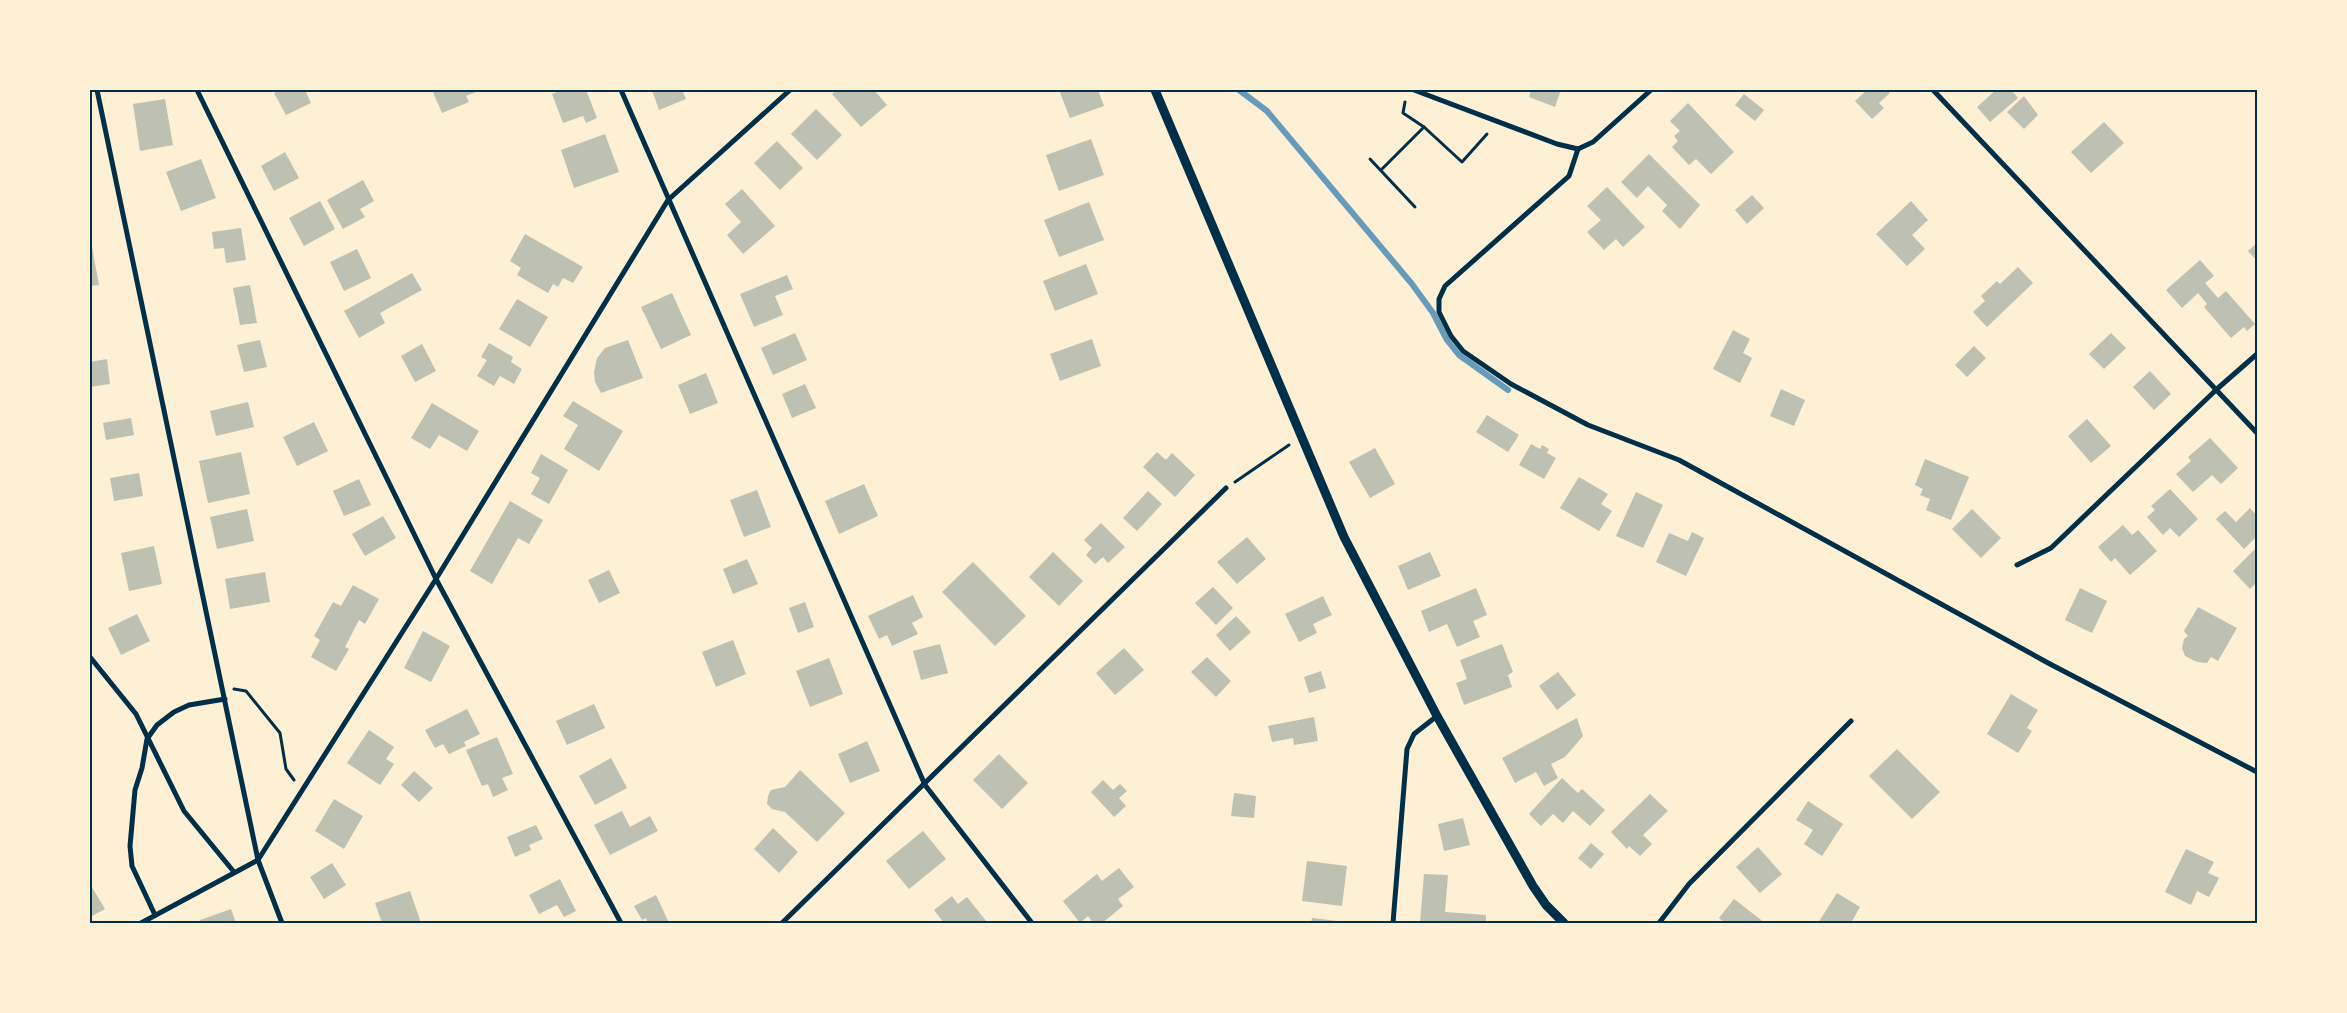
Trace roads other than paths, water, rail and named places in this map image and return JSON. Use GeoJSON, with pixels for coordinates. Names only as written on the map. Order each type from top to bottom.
{"type":"FeatureCollection","features":[{"type":"Feature","properties":{"kind":"street"},"geometry":{"type":"LineString","coordinates":[[97,90],[258,860],[282,923]]}},
{"type":"Feature","properties":{"kind":"street"},"geometry":{"type":"LineString","coordinates":[[197,90],[436,579],[621,923]]}},
{"type":"Feature","properties":{"kind":"street"},"geometry":{"type":"LineString","coordinates":[[621,90],[925,785],[1032,923]]}},
{"type":"Feature","properties":{"kind":"street"},"geometry":{"type":"LineString","coordinates":[[141,923],[258,860],[436,579],[668,200],[790,90]]}},
{"type":"Feature","properties":{"kind":"street"},"geometry":{"type":"LineString","coordinates":[[1155,90],[1344,537],[1438,716],[1533,886],[1546,905],[1564,923]]}},
{"type":"Feature","properties":{"kind":"street"},"geometry":{"type":"LineString","coordinates":[[1414,90],[1557,144],[1578,149],[1593,142],[1651,90]]}},
{"type":"Feature","properties":{"kind":"street"},"geometry":{"type":"LineString","coordinates":[[1933,90],[2257,433]]}},
{"type":"Feature","properties":{"kind":"street"},"geometry":{"type":"LineString","coordinates":[[1578,149],[1569,176],[1446,286],[1439,299],[1439,312],[1451,336],[1462,351],[1511,384],[1588,426],[1679,460],[2050,664],[2257,772]]}},
{"type":"Feature","properties":{"kind":"street"},"geometry":{"type":"LineString","coordinates":[[2017,565],[2051,548],[2217,389],[2257,354]]}},
{"type":"Feature","properties":{"kind":"street"},"geometry":{"type":"LineString","coordinates":[[782,923],[925,785],[1226,488]]}},
{"type":"Feature","properties":{"kind":"street"},"geometry":{"type":"LineString","coordinates":[[90,657],[136,714],[184,811],[234,872]]}},
{"type":"Feature","properties":{"kind":"street"},"geometry":{"type":"LineString","coordinates":[[155,915],[132,866],[130,846],[135,790],[142,768],[147,739],[157,725],[174,712],[189,705],[225,699]]}},
{"type":"Feature","properties":{"kind":"street"},"geometry":{"type":"LineString","coordinates":[[1393,923],[1407,749],[1414,734],[1438,716]]}},
{"type":"Feature","properties":{"kind":"street"},"geometry":{"type":"LineString","coordinates":[[1659,923],[1689,884],[1851,721]]}},
{"type":"Feature","properties":{"kind":"waterway"},"geometry":{"type":"LineString","coordinates":[[1239,90],[1267,111],[1412,284],[1433,313],[1447,340],[1459,355],[1508,390]]}}]}
